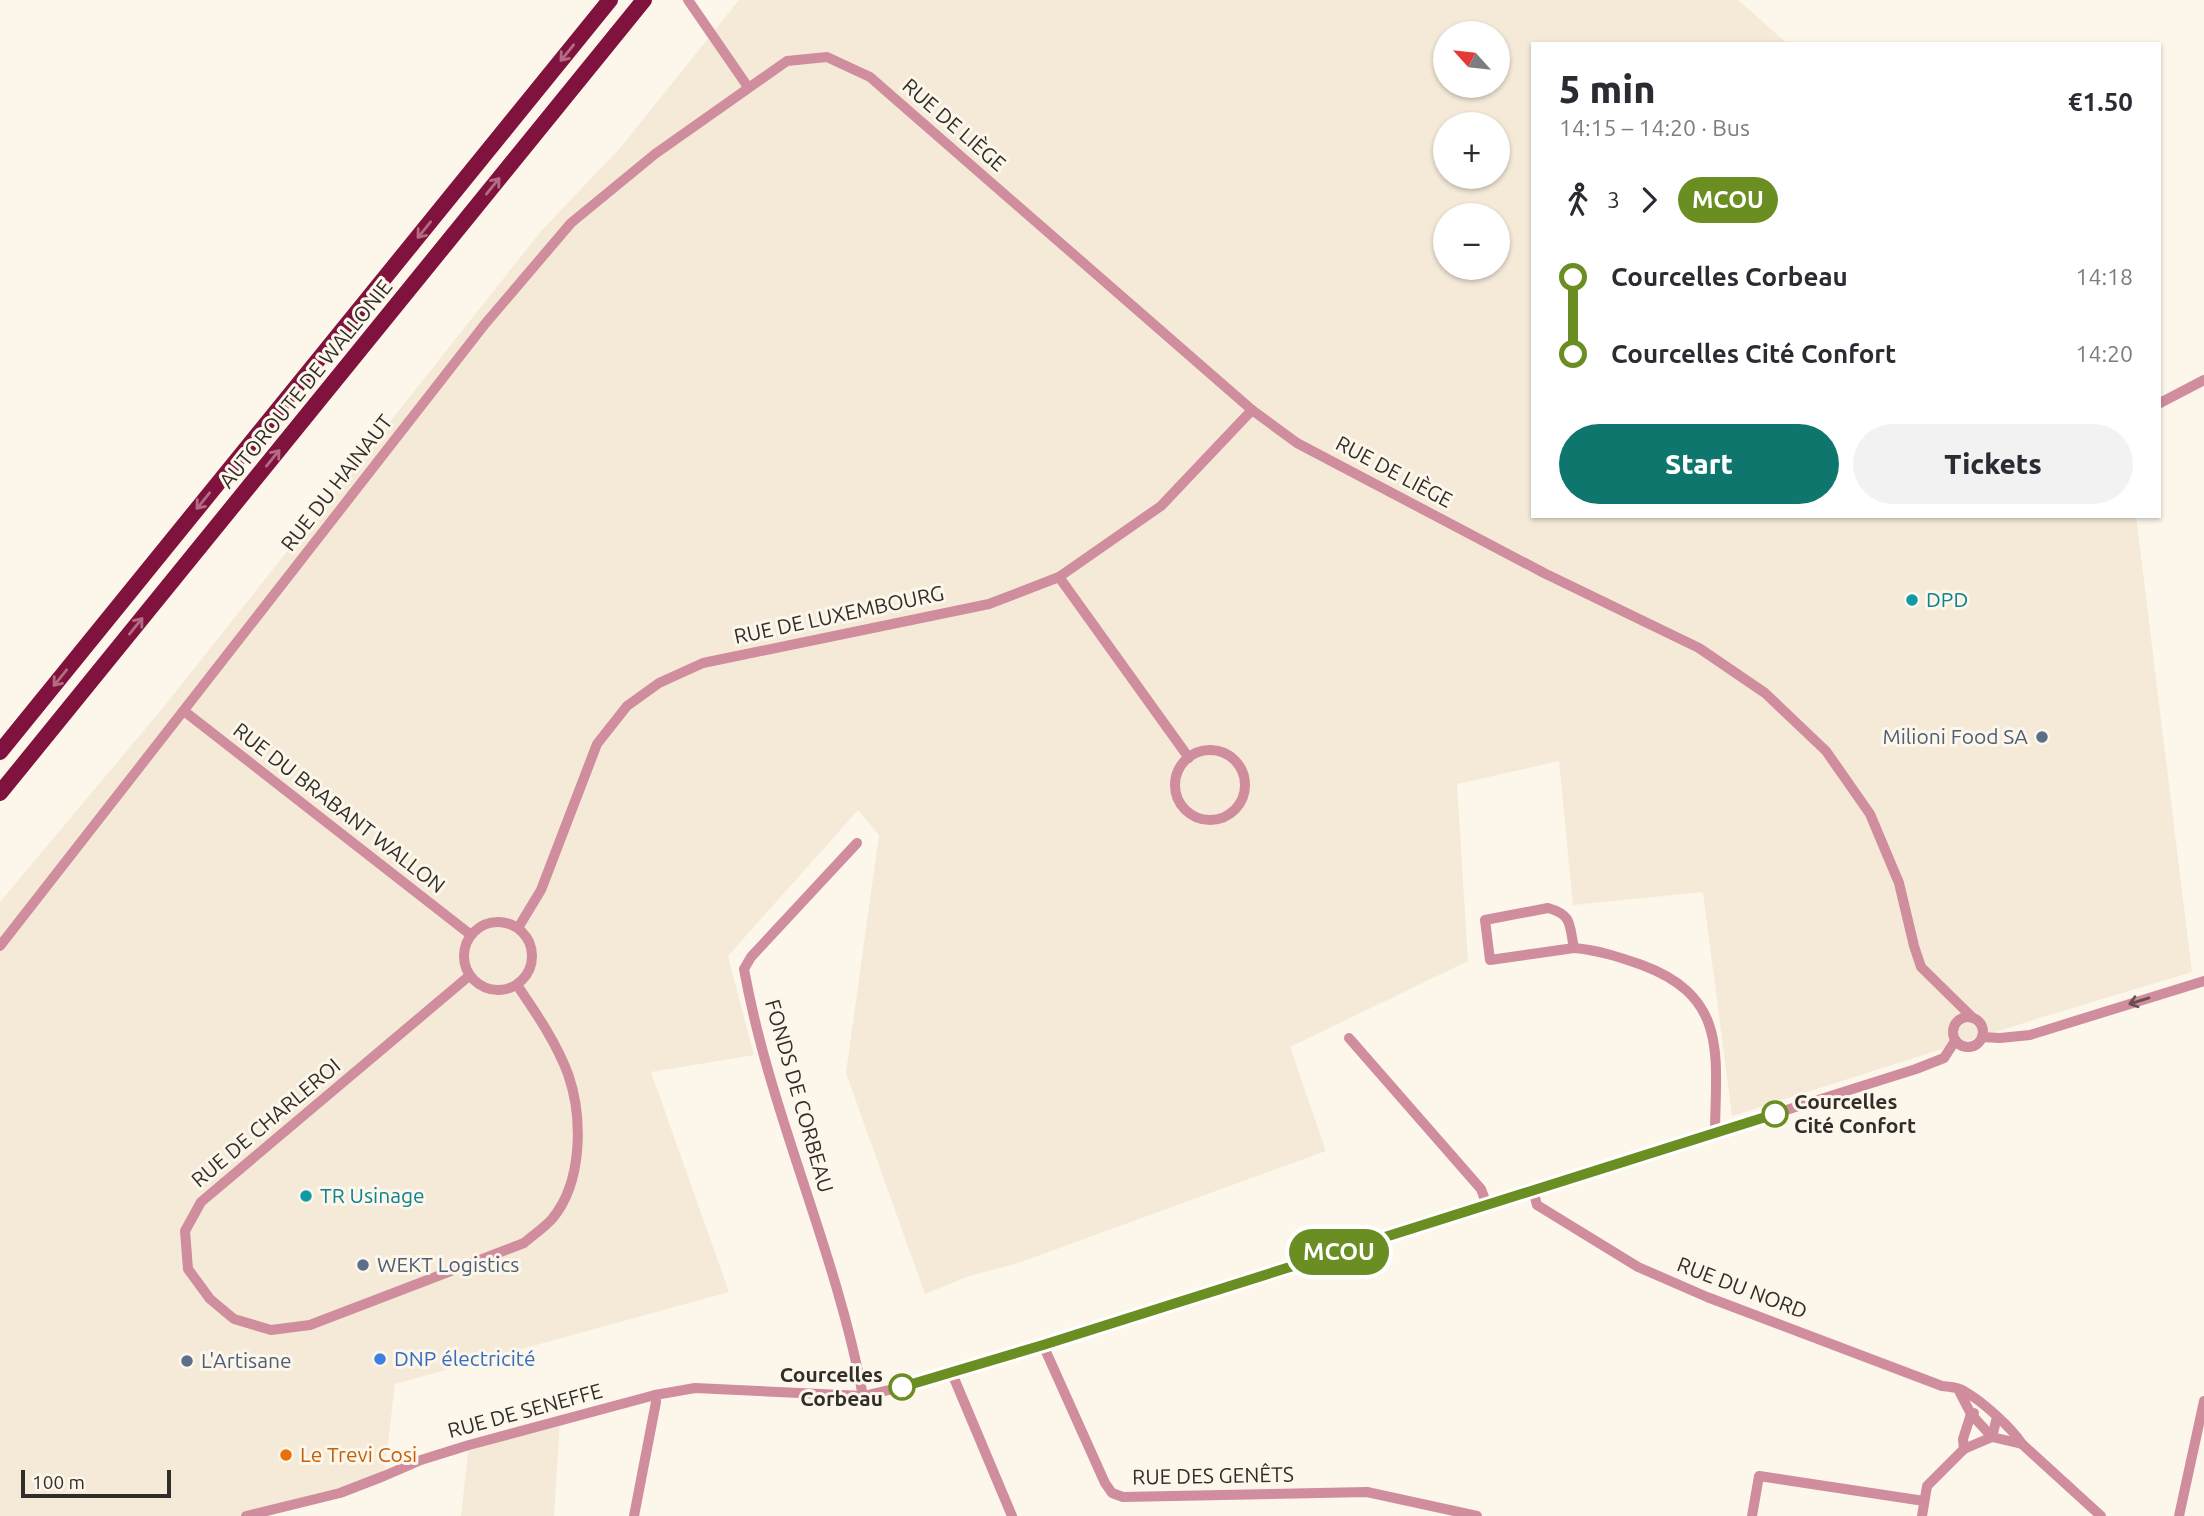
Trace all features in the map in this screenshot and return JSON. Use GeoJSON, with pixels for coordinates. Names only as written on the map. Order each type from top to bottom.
{"type":"FeatureCollection","features":[{"type":"Feature","properties":{"kind":"highway","name":"AUTOROUTE DE WALLONIE"},"geometry":{"type":"LineString","coordinates":[[0,752],[610,0]]}},
{"type":"Feature","properties":{"kind":"highway","name":"AUTOROUTE DE WALLONIE"},"geometry":{"type":"LineString","coordinates":[[0,793],[644,0]]}},
{"type":"Feature","properties":{"kind":"street"},"geometry":{"type":"LineString","coordinates":[[688,0],[748,87]]}},
{"type":"Feature","properties":{"kind":"street","name":"RUE DE LIÈGE"},"geometry":{"type":"LineString","coordinates":[[748,87],[787,61],[827,57],[870,77],[1252,410],[1297,443],[1544,573],[1699,648],[1765,693],[1826,751],[1870,814],[1899,883],[1914,946],[1922,967],[1973,1018]]}},
{"type":"Feature","properties":{"kind":"street","name":"RUE DU HAINAUT"},"geometry":{"type":"LineString","coordinates":[[0,946],[485,324],[571,223],[655,154],[748,87]]}},
{"type":"Feature","properties":{"kind":"street"},"geometry":{"type":"LineString","coordinates":[[2161,402],[2204,380]]}},
{"type":"Feature","properties":{"kind":"street","name":"RUE DE LUXEMBOURG"},"geometry":{"type":"LineString","coordinates":[[518,928],[541,891],[597,744],[627,706],[659,682],[703,663],[989,604],[1059,577],[1161,506],[1252,410]]}},
{"type":"Feature","properties":{"kind":"street"},"geometry":{"type":"LineString","coordinates":[[1059,577],[1189,758]]}},
{"type":"Feature","properties":{"kind":"street","name":"RUE DU BRABANT WALLON"},"geometry":{"type":"LineString","coordinates":[[184,711],[471,935]]}},
{"type":"Feature","properties":{"kind":"street"},"geometry":{"type":"LineString","coordinates":[[1217,751],[1234,760],[1240,767],[1245,788],[1236,809],[1216,820],[1204,820],[1184,809],[1175,788],[1176,776],[1189,758],[1197,753],[1217,751]]}},
{"type":"Feature","properties":{"kind":"street","name":"FONDS DE CORBEAU"},"geometry":{"type":"LineString","coordinates":[[856,843],[751,957],[744,969],[762,1047],[840,1303],[858,1366],[863,1396]]}},
{"type":"Feature","properties":{"kind":"street"},"geometry":{"type":"LineString","coordinates":[[1574,948],[1568,919],[1560,912],[1548,908],[1485,920],[1490,960],[1574,948],[1603,952],[1661,972],[1681,984],[1697,1001],[1709,1021],[1716,1056],[1715,1132]]}},
{"type":"Feature","properties":{"kind":"street"},"geometry":{"type":"LineString","coordinates":[[498,922],[518,928],[531,946],[530,968],[517,985],[507,990],[486,989],[469,976],[464,967],[465,944],[478,928],[498,922]]}},
{"type":"Feature","properties":{"kind":"street","name":"RUE DE CHARLEROI"},"geometry":{"type":"LineString","coordinates":[[469,976],[201,1202],[185,1231],[188,1269],[210,1299],[234,1319],[271,1330],[310,1325],[523,1243],[552,1218],[570,1188],[578,1153],[577,1119],[568,1075],[546,1028],[517,985]]}},
{"type":"Feature","properties":{"kind":"street"},"geometry":{"type":"LineString","coordinates":[[1982,1037],[2030,1035],[2204,981]]}},
{"type":"Feature","properties":{"kind":"street"},"geometry":{"type":"LineString","coordinates":[[1951,998],[1955,1023],[1952,1032],[1955,1041],[1967,1047],[1976,1045],[1982,1037],[1982,1028],[1973,1018],[1964,1017],[1955,1023]]}},
{"type":"Feature","properties":{"kind":"street"},"geometry":{"type":"LineString","coordinates":[[1349,1038],[1481,1189],[1487,1205]]}},
{"type":"Feature","properties":{"kind":"street","name":"RUE DE SENEFFE"},"geometry":{"type":"LineString","coordinates":[[246,1516],[340,1493],[421,1460],[468,1445],[655,1395],[695,1388],[863,1396],[902,1387],[1487,1205],[1944,1058],[1955,1041]]}},
{"type":"Feature","properties":{"kind":"street","name":"RUE DU NORD"},"geometry":{"type":"LineString","coordinates":[[1533,1190],[1537,1205],[1638,1267],[1707,1297],[1942,1386],[1958,1388],[1997,1417],[2022,1444],[2101,1516]]}},
{"type":"Feature","properties":{"kind":"street","name":"RUE DES GENÊTS"},"geometry":{"type":"LineString","coordinates":[[1043,1345],[1105,1483],[1112,1493],[1123,1497],[1367,1492],[1477,1516]]}},
{"type":"Feature","properties":{"kind":"street"},"geometry":{"type":"LineString","coordinates":[[951,1371],[1012,1516]]}},
{"type":"Feature","properties":{"kind":"street"},"geometry":{"type":"LineString","coordinates":[[1958,1388],[1970,1415],[1992,1437]]}},
{"type":"Feature","properties":{"kind":"street"},"geometry":{"type":"LineString","coordinates":[[635,1516],[656,1402],[655,1395]]}},
{"type":"Feature","properties":{"kind":"street"},"geometry":{"type":"LineString","coordinates":[[2179,1516],[2199,1448],[2204,1401]]}},
{"type":"Feature","properties":{"kind":"street"},"geometry":{"type":"LineString","coordinates":[[1970,1415],[1987,1409]]}},
{"type":"Feature","properties":{"kind":"street"},"geometry":{"type":"LineString","coordinates":[[1964,1449],[1970,1415]]}},
{"type":"Feature","properties":{"kind":"street"},"geometry":{"type":"LineString","coordinates":[[1992,1437],[1997,1417]]}},
{"type":"Feature","properties":{"kind":"street"},"geometry":{"type":"LineString","coordinates":[[1922,1516],[1927,1486],[1964,1449],[1992,1437]]}},
{"type":"Feature","properties":{"kind":"street","name":"RUE DU NORD"},"geometry":{"type":"LineString","coordinates":[[1992,1437],[2022,1444]]}},
{"type":"Feature","properties":{"kind":"street"},"geometry":{"type":"LineString","coordinates":[[1752,1516],[1759,1476],[1924,1502]]}},
{"type":"Feature","properties":{"kind":"shaded area"},"geometry":{"type":"Polygon","coordinates":[[[739,0],[1738,0],[1786,42],[1531,42],[1531,518],[2136,518],[2192,972],[1732,1116],[1703,892],[1573,905],[1559,761],[1457,784],[1468,961],[1290,1047],[1326,1151],[1015,1264],[969,1276],[925,1294],[846,1073],[879,835],[858,810],[728,956],[754,1055],[651,1072],[729,1292],[395,1384],[384,1476],[246,1516],[0,1516],[0,902],[166,704],[542,230],[621,147],[739,0]]]}},
{"type":"Feature","properties":{"kind":"shaded area"},"geometry":{"type":"Polygon","coordinates":[[[560,1421],[554,1516],[461,1516],[469,1445],[560,1421]]]}},
{"type":"Feature","properties":{"kind":"bus line","name":"MCOU"},"geometry":{"type":"LineString","coordinates":[[902,1387],[1775,1114]]}},
{"type":"Feature","properties":{"kind":"place","name":"DPD"},"geometry":{"type":"Point","coordinates":[1912,600]}},
{"type":"Feature","properties":{"kind":"place","name":"Milioni Food SA"},"geometry":{"type":"Point","coordinates":[2042,737]}},
{"type":"Feature","properties":{"kind":"place","name":"Courcelles Cité Confort"},"geometry":{"type":"Point","coordinates":[1775,1114]}},
{"type":"Feature","properties":{"kind":"place","name":"TR Usinage"},"geometry":{"type":"Point","coordinates":[306,1196]}},
{"type":"Feature","properties":{"kind":"place","name":"WEKT Logistics"},"geometry":{"type":"Point","coordinates":[363,1265]}},
{"type":"Feature","properties":{"kind":"place","name":"DNP électricité"},"geometry":{"type":"Point","coordinates":[380,1359]}},
{"type":"Feature","properties":{"kind":"place","name":"L'Artisane"},"geometry":{"type":"Point","coordinates":[187,1361]}},
{"type":"Feature","properties":{"kind":"place","name":"Courcelles Corbeau"},"geometry":{"type":"Point","coordinates":[902,1387]}},
{"type":"Feature","properties":{"kind":"place","name":"Le Trevi Cosi"},"geometry":{"type":"Point","coordinates":[286,1455]}}]}
